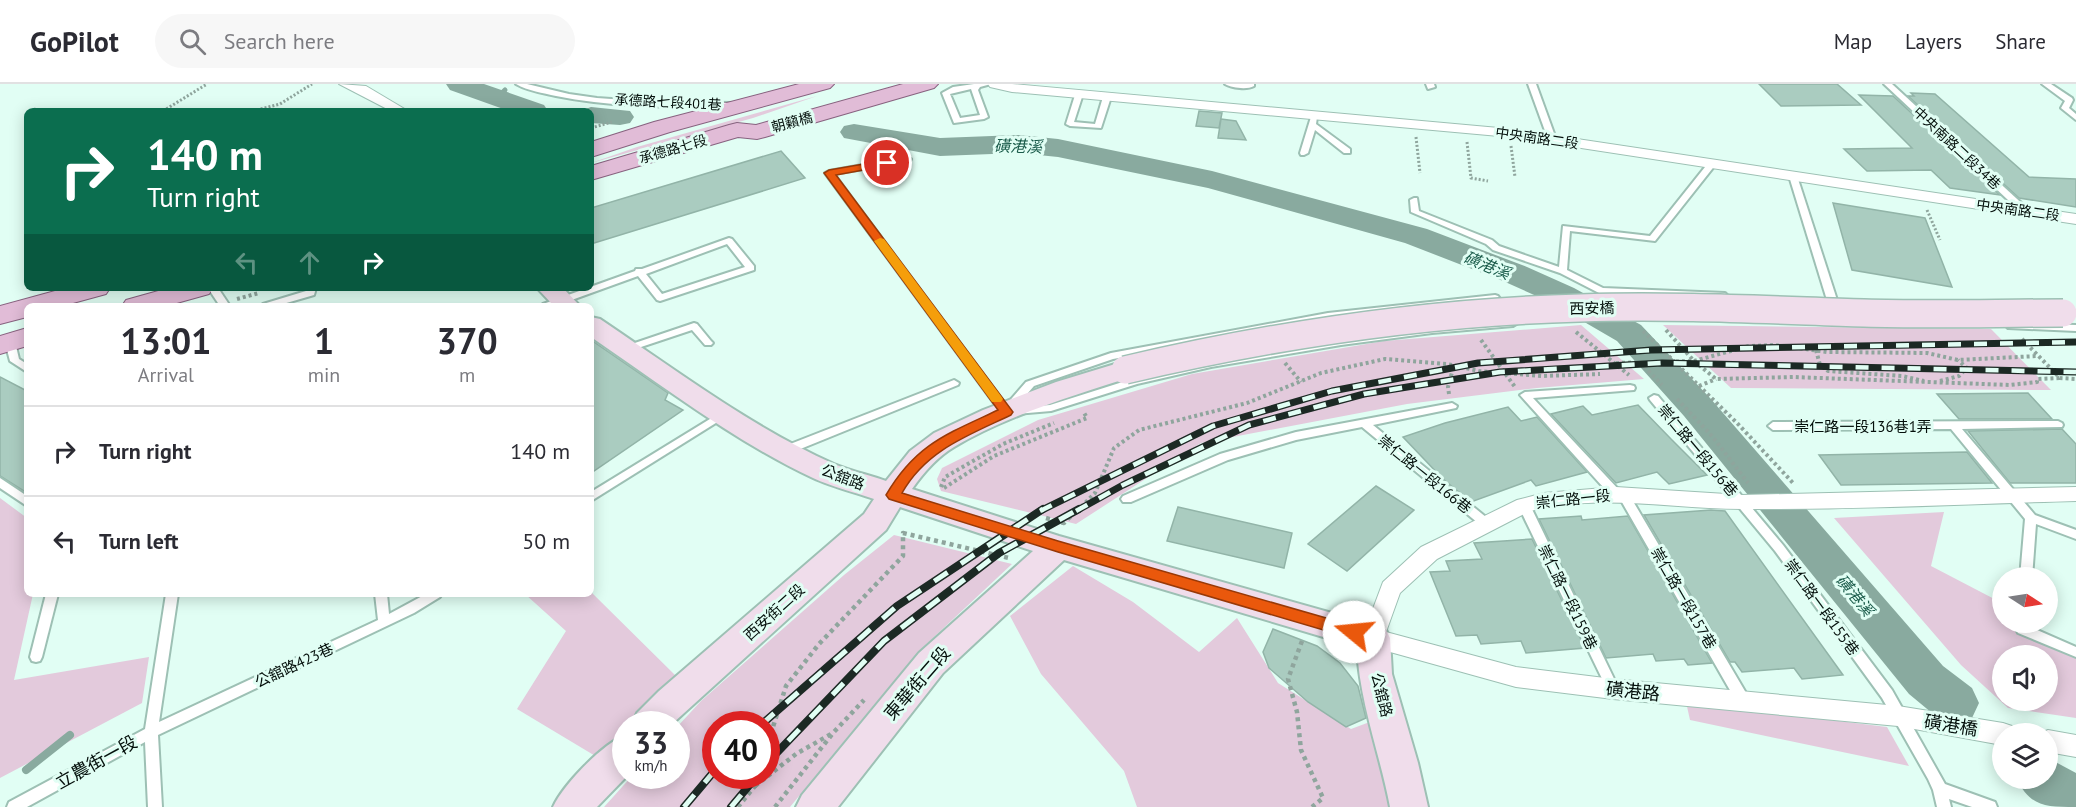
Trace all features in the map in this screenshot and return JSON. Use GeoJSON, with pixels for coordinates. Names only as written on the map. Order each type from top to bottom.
{"type":"FeatureCollection","features":[{"type":"Feature","properties":{"kind":"main road","name":"承德路七段"},"geometry":{"type":"LineString","coordinates":[[594,172],[742,119],[823,84]]}},
{"type":"Feature","properties":{"kind":"main road","name":"朝籟橋"},"geometry":{"type":"LineString","coordinates":[[742,119],[739,127],[887,84]]}},
{"type":"Feature","properties":{"kind":"main road","name":"朝籟橋"},"geometry":{"type":"LineString","coordinates":[[662,127],[827,112],[927,84]]}},
{"type":"Feature","properties":{"kind":"main road","name":"承德路七段"},"geometry":{"type":"LineString","coordinates":[[594,149],[662,127]]}},
{"type":"Feature","properties":{"kind":"main road"},"geometry":{"type":"LineString","coordinates":[[43,303],[85,291]]}},
{"type":"Feature","properties":{"kind":"main road"},"geometry":{"type":"LineString","coordinates":[[146,303],[188,291]]}},
{"type":"Feature","properties":{"kind":"main road"},"geometry":{"type":"LineString","coordinates":[[0,315],[24,309]]}},
{"type":"Feature","properties":{"kind":"street"},"geometry":{"type":"LineString","coordinates":[[346,84],[362,89],[396,108]]}},
{"type":"Feature","properties":{"kind":"street","name":"中央南路二段"},"geometry":{"type":"LineString","coordinates":[[995,84],[1012,88],[1313,120],[1415,124],[1510,133],[2076,219]]}},
{"type":"Feature","properties":{"kind":"street","name":"西安橋"},"geometry":{"type":"LineString","coordinates":[[1006,412],[1065,388],[1125,370],[1259,341],[1412,319],[1542,309],[1670,307],[1771,308],[1837,312],[2070,314]]}},
{"type":"Feature","properties":{"kind":"street","name":"公舘路"},"geometry":{"type":"LineString","coordinates":[[594,327],[783,452],[826,472],[894,495],[1061,535],[1373,638],[1375,674],[1400,763],[1409,807]]}},
{"type":"Feature","properties":{"kind":"street","name":"西安街二段"},"geometry":{"type":"LineString","coordinates":[[662,711],[875,522],[902,480],[920,459],[944,440],[1006,412]]}},
{"type":"Feature","properties":{"kind":"street","name":"崇仁路一段"},"geometry":{"type":"LineString","coordinates":[[1373,638],[1391,588],[1429,553],[1524,506],[1544,500],[1619,494],[1752,502],[1808,500]]}},
{"type":"Feature","properties":{"kind":"street"},"geometry":{"type":"LineString","coordinates":[[1808,500],[2076,494]]}},
{"type":"Feature","properties":{"kind":"street","name":"東華街二段"},"geometry":{"type":"LineString","coordinates":[[815,807],[931,663],[1061,535]]}},
{"type":"Feature","properties":{"kind":"street","name":"磺港路"},"geometry":{"type":"LineString","coordinates":[[1373,638],[1492,672],[1613,689],[1898,716]]}},
{"type":"Feature","properties":{"kind":"street","name":"磺港橋"},"geometry":{"type":"LineString","coordinates":[[1898,716],[1992,732]]}},
{"type":"Feature","properties":{"kind":"street"},"geometry":{"type":"LineString","coordinates":[[2058,743],[2076,746]]}},
{"type":"Feature","properties":{"kind":"street"},"geometry":{"type":"LineString","coordinates":[[572,807],[612,766]]}},
{"type":"Feature","properties":{"kind":"lane","name":"承德路七段401巷"},"geometry":{"type":"LineString","coordinates":[[520,84],[580,97],[645,103],[742,119]]}},
{"type":"Feature","properties":{"kind":"lane"},"geometry":{"type":"LineString","coordinates":[[977,86],[974,90],[984,117],[957,121],[946,93],[956,89],[987,84]]}},
{"type":"Feature","properties":{"kind":"lane"},"geometry":{"type":"LineString","coordinates":[[1229,84],[1250,86],[1250,84]]}},
{"type":"Feature","properties":{"kind":"lane"},"geometry":{"type":"LineString","coordinates":[[1532,84],[1552,139]]}},
{"type":"Feature","properties":{"kind":"lane","name":"中央南路二段34巷"},"geometry":{"type":"LineString","coordinates":[[1888,84],[2026,212]]}},
{"type":"Feature","properties":{"kind":"lane"},"geometry":{"type":"LineString","coordinates":[[2046,84],[2069,100],[2065,108],[2076,118]]}},
{"type":"Feature","properties":{"kind":"lane"},"geometry":{"type":"LineString","coordinates":[[1079,94],[1070,124],[1098,126],[1107,97]]}},
{"type":"Feature","properties":{"kind":"lane"},"geometry":{"type":"LineString","coordinates":[[1304,153],[1313,120],[1347,151]]}},
{"type":"Feature","properties":{"kind":"lane"},"geometry":{"type":"LineString","coordinates":[[907,159],[829,173],[1006,412]]}},
{"type":"Feature","properties":{"kind":"lane"},"geometry":{"type":"LineString","coordinates":[[1563,271],[1566,228],[1652,239],[1712,164]]}},
{"type":"Feature","properties":{"kind":"lane"},"geometry":{"type":"LineString","coordinates":[[1793,176],[1832,300]]}},
{"type":"Feature","properties":{"kind":"lane"},"geometry":{"type":"LineString","coordinates":[[1414,200],[1415,212],[1489,242],[1496,248],[1563,271],[1601,291],[1727,295]]}},
{"type":"Feature","properties":{"kind":"lane"},"geometry":{"type":"LineString","coordinates":[[594,287],[729,241],[751,268],[660,298],[639,272]]}},
{"type":"Feature","properties":{"kind":"lane"},"geometry":{"type":"LineString","coordinates":[[274,303],[308,291]]}},
{"type":"Feature","properties":{"kind":"lane"},"geometry":{"type":"LineString","coordinates":[[556,300],[583,291]]}},
{"type":"Feature","properties":{"kind":"lane"},"geometry":{"type":"LineString","coordinates":[[1669,292],[1683,317],[1945,325]]}},
{"type":"Feature","properties":{"kind":"lane"},"geometry":{"type":"LineString","coordinates":[[1495,298],[1513,323],[1432,330],[1211,364],[1135,381],[1051,408],[1006,412],[1030,384],[1112,356],[1304,321],[1411,306],[1495,298]]}},
{"type":"Feature","properties":{"kind":"lane"},"geometry":{"type":"LineString","coordinates":[[1821,300],[1844,300]]}},
{"type":"Feature","properties":{"kind":"lane"},"geometry":{"type":"LineString","coordinates":[[1995,303],[2070,314]]}},
{"type":"Feature","properties":{"kind":"lane"},"geometry":{"type":"LineString","coordinates":[[2005,326],[2070,314]]}},
{"type":"Feature","properties":{"kind":"lane"},"geometry":{"type":"LineString","coordinates":[[625,349],[694,326],[708,343]]}},
{"type":"Feature","properties":{"kind":"lane"},"geometry":{"type":"LineString","coordinates":[[12,342],[15,361],[24,367]]}},
{"type":"Feature","properties":{"kind":"lane"},"geometry":{"type":"LineString","coordinates":[[783,452],[954,383]]}},
{"type":"Feature","properties":{"kind":"lane"},"geometry":{"type":"LineString","coordinates":[[1525,395],[1630,388]]}},
{"type":"Feature","properties":{"kind":"lane","name":"崇仁路一段157巷"},"geometry":{"type":"LineString","coordinates":[[1525,395],[1619,494],[1744,702]]}},
{"type":"Feature","properties":{"kind":"lane","name":"崇仁路一段156巷"},"geometry":{"type":"LineString","coordinates":[[1654,398],[1752,502]]}},
{"type":"Feature","properties":{"kind":"lane"},"geometry":{"type":"LineString","coordinates":[[1127,500],[1224,457],[1296,436],[1452,406]]}},
{"type":"Feature","properties":{"kind":"lane"},"geometry":{"type":"LineString","coordinates":[[594,495],[723,414]]}},
{"type":"Feature","properties":{"kind":"lane","name":"崇仁路一段166巷"},"geometry":{"type":"LineString","coordinates":[[1362,422],[1488,525]]}},
{"type":"Feature","properties":{"kind":"lane","name":"崇仁路一段136巷1弄"},"geometry":{"type":"LineString","coordinates":[[1773,426],[2058,424]]}},
{"type":"Feature","properties":{"kind":"lane"},"geometry":{"type":"LineString","coordinates":[[1953,425],[2031,518],[2076,535]]}},
{"type":"Feature","properties":{"kind":"lane"},"geometry":{"type":"LineString","coordinates":[[0,482],[24,500]]}},
{"type":"Feature","properties":{"kind":"lane","name":"崇仁路一段155巷"},"geometry":{"type":"LineString","coordinates":[[1752,502],[1887,694],[1940,789],[1944,807]]}},
{"type":"Feature","properties":{"kind":"lane","name":"崇仁路一段159巷"},"geometry":{"type":"LineString","coordinates":[[1524,506],[1613,689]]}},
{"type":"Feature","properties":{"kind":"lane"},"geometry":{"type":"LineString","coordinates":[[2027,567],[2031,518]]}},
{"type":"Feature","properties":{"kind":"lane"},"geometry":{"type":"LineString","coordinates":[[36,657],[51,597]]}},
{"type":"Feature","properties":{"kind":"lane","name":"立農街一段"},"geometry":{"type":"LineString","coordinates":[[14,807],[151,732],[172,597]]}},
{"type":"Feature","properties":{"kind":"lane"},"geometry":{"type":"LineString","coordinates":[[381,597],[384,622]]}},
{"type":"Feature","properties":{"kind":"lane","name":"公舘路423巷"},"geometry":{"type":"LineString","coordinates":[[151,732],[411,610],[431,597]]}},
{"type":"Feature","properties":{"kind":"lane"},"geometry":{"type":"LineString","coordinates":[[2031,633],[2076,652]]}},
{"type":"Feature","properties":{"kind":"lane"},"geometry":{"type":"LineString","coordinates":[[151,732],[152,804]]}},
{"type":"Feature","properties":{"kind":"lane"},"geometry":{"type":"LineString","coordinates":[[1940,789],[1990,807]]}},
{"type":"Feature","properties":{"kind":"path"},"geometry":{"type":"LineString","coordinates":[[168,108],[207,84]]}},
{"type":"Feature","properties":{"kind":"path"},"geometry":{"type":"LineString","coordinates":[[265,108],[280,104],[312,84]]}},
{"type":"Feature","properties":{"kind":"path"},"geometry":{"type":"LineString","coordinates":[[594,127],[603,124]]}},
{"type":"Feature","properties":{"kind":"path"},"geometry":{"type":"LineString","coordinates":[[1415,124],[1420,173]]}},
{"type":"Feature","properties":{"kind":"path"},"geometry":{"type":"LineString","coordinates":[[1466,129],[1471,178],[1488,182]]}},
{"type":"Feature","properties":{"kind":"path"},"geometry":{"type":"LineString","coordinates":[[1510,133],[1515,177]]}},
{"type":"Feature","properties":{"kind":"path"},"geometry":{"type":"LineString","coordinates":[[1921,196],[1940,240]]}},
{"type":"Feature","properties":{"kind":"path"},"geometry":{"type":"LineString","coordinates":[[226,303],[266,291]]}},
{"type":"Feature","properties":{"kind":"path"},"geometry":{"type":"LineString","coordinates":[[1575,331],[1631,376],[1623,376]]}},
{"type":"Feature","properties":{"kind":"path"},"geometry":{"type":"LineString","coordinates":[[1490,336],[1479,336],[1512,386],[1525,395]]}},
{"type":"Feature","properties":{"kind":"path"},"geometry":{"type":"LineString","coordinates":[[1615,364],[1694,361],[1721,356],[1749,346],[1774,345],[1816,350],[1927,353],[1958,360],[2038,356],[2060,378]]}},
{"type":"Feature","properties":{"kind":"path"},"geometry":{"type":"LineString","coordinates":[[1816,350],[1820,365],[1828,371],[1902,376],[1931,383],[1959,376],[1967,368],[1958,360]]}},
{"type":"Feature","properties":{"kind":"path"},"geometry":{"type":"LineString","coordinates":[[1061,535],[1095,494],[1114,448],[1139,430],[1247,403],[1321,373],[1385,358],[1454,365],[1479,371],[1542,376],[1607,374]]}},
{"type":"Feature","properties":{"kind":"path"},"geometry":{"type":"LineString","coordinates":[[1283,363],[1295,361]]}},
{"type":"Feature","properties":{"kind":"path"},"geometry":{"type":"LineString","coordinates":[[1674,361],[1767,454],[1808,500]]}},
{"type":"Feature","properties":{"kind":"path"},"geometry":{"type":"LineString","coordinates":[[1694,361],[1716,379]]}},
{"type":"Feature","properties":{"kind":"path"},"geometry":{"type":"LineString","coordinates":[[1640,362],[1665,389],[1657,386]]}},
{"type":"Feature","properties":{"kind":"path"},"geometry":{"type":"LineString","coordinates":[[1283,363],[1301,382]]}},
{"type":"Feature","properties":{"kind":"path"},"geometry":{"type":"LineString","coordinates":[[1452,406],[1448,387],[1454,365]]}},
{"type":"Feature","properties":{"kind":"path"},"geometry":{"type":"LineString","coordinates":[[1699,386],[1716,379],[1748,376],[1931,383],[2030,384],[2037,382],[2037,379],[2076,378]]}},
{"type":"Feature","properties":{"kind":"path"},"geometry":{"type":"LineString","coordinates":[[1674,396],[1712,436],[1752,502]]}},
{"type":"Feature","properties":{"kind":"path"},"geometry":{"type":"LineString","coordinates":[[1062,420],[1003,444],[945,477],[941,482],[941,491],[956,478],[1006,450],[1087,418],[1081,411],[1091,408]]}},
{"type":"Feature","properties":{"kind":"path"},"geometry":{"type":"LineString","coordinates":[[778,711],[786,686],[819,644],[903,556],[903,533],[1011,558]]}},
{"type":"Feature","properties":{"kind":"path"},"geometry":{"type":"LineString","coordinates":[[1312,807],[1323,798],[1301,750],[1297,712],[1288,679],[1303,640],[1316,620]]}},
{"type":"Feature","properties":{"kind":"path"},"geometry":{"type":"LineString","coordinates":[[780,766],[796,754],[833,733]]}},
{"type":"Feature","properties":{"kind":"path"},"geometry":{"type":"LineString","coordinates":[[738,807],[753,789]]}},
{"type":"Feature","properties":{"kind":"shaded area"},"geometry":{"type":"Polygon","coordinates":[[[817,96],[753,118],[594,162],[637,147],[817,96]]]}},
{"type":"Feature","properties":{"kind":"shaded area"},"geometry":{"type":"Polygon","coordinates":[[[1581,325],[1644,379],[1537,388],[1407,404],[1201,443],[1076,524],[941,491],[937,479],[942,468],[1038,420],[1192,374],[1384,341],[1581,325]]]}},
{"type":"Feature","properties":{"kind":"shaded area"},"geometry":{"type":"Polygon","coordinates":[[[1663,325],[1991,329],[2051,390],[1731,388],[1663,325]]]}},
{"type":"Feature","properties":{"kind":"shaded area"},"geometry":{"type":"Polygon","coordinates":[[[0,498],[24,516],[24,597],[32,597],[14,680],[149,657],[142,703],[0,778],[0,498]]]}},
{"type":"Feature","properties":{"kind":"shaded area"},"geometry":{"type":"Polygon","coordinates":[[[1944,512],[1931,566],[1992,598],[1992,633],[2021,633],[2048,645],[1992,645],[1992,693],[1961,665],[1834,518],[1944,512]]]}},
{"type":"Feature","properties":{"kind":"shaded area"},"geometry":{"type":"Polygon","coordinates":[[[894,535],[1012,564],[918,652],[790,807],[604,807],[620,789],[690,789],[690,713],[844,575],[894,535]]]}},
{"type":"Feature","properties":{"kind":"shaded area"},"geometry":{"type":"Polygon","coordinates":[[[1073,566],[1133,602],[1199,652],[1237,618],[1278,683],[1351,729],[1375,720],[1391,807],[1137,807],[1124,771],[1041,674],[1010,616],[1073,566]]]}},
{"type":"Feature","properties":{"kind":"shaded area"},"geometry":{"type":"Polygon","coordinates":[[[594,595],[677,677],[643,711],[612,711],[612,742],[597,757],[517,709],[566,631],[528,597],[594,597],[594,595]]]}},
{"type":"Feature","properties":{"kind":"shaded area"},"geometry":{"type":"Polygon","coordinates":[[[2058,649],[2076,657],[2076,718],[2028,711],[2058,711],[2058,649]]]}},
{"type":"Feature","properties":{"kind":"shaded area"},"geometry":{"type":"Polygon","coordinates":[[[1686,702],[1887,727],[1909,766],[1690,720],[1686,702]]]}},
{"type":"Feature","properties":{"kind":"building"},"geometry":{"type":"Polygon","coordinates":[[[1759,84],[1837,84],[1861,105],[1781,106],[1759,84]]]}},
{"type":"Feature","properties":{"kind":"building"},"geometry":{"type":"Polygon","coordinates":[[[1911,93],[1935,94],[2029,177],[2076,179],[2076,207],[2019,198],[1908,96],[1914,96],[1911,93]]]}},
{"type":"Feature","properties":{"kind":"building"},"geometry":{"type":"Polygon","coordinates":[[[1859,95],[1893,96],[2000,195],[1950,188],[1931,170],[1867,171],[1844,149],[1912,148],[1859,95]]]}},
{"type":"Feature","properties":{"kind":"building"},"geometry":{"type":"Polygon","coordinates":[[[1199,111],[1222,113],[1219,128],[1196,126],[1199,111]]]}},
{"type":"Feature","properties":{"kind":"building"},"geometry":{"type":"Polygon","coordinates":[[[1221,119],[1236,121],[1246,140],[1218,138],[1221,119]]]}},
{"type":"Feature","properties":{"kind":"building"},"geometry":{"type":"Polygon","coordinates":[[[781,151],[805,178],[594,243],[594,207],[781,151]]]}},
{"type":"Feature","properties":{"kind":"building"},"geometry":{"type":"Polygon","coordinates":[[[1833,203],[1925,218],[1952,287],[1852,270],[1833,203]]]}},
{"type":"Feature","properties":{"kind":"building"},"geometry":{"type":"Polygon","coordinates":[[[594,342],[668,393],[665,400],[683,410],[594,471],[594,342]]]}},
{"type":"Feature","properties":{"kind":"building"},"geometry":{"type":"Polygon","coordinates":[[[0,377],[24,389],[24,491],[0,476],[0,377]]]}},
{"type":"Feature","properties":{"kind":"building"},"geometry":{"type":"Polygon","coordinates":[[[2028,393],[2052,419],[1959,419],[1937,394],[2028,393]]]}},
{"type":"Feature","properties":{"kind":"building"},"geometry":{"type":"Polygon","coordinates":[[[1638,405],[1707,475],[1669,484],[1657,472],[1616,483],[1551,414],[1583,406],[1592,415],[1638,405]]]}},
{"type":"Feature","properties":{"kind":"building"},"geometry":{"type":"Polygon","coordinates":[[[1508,407],[1521,421],[1537,417],[1587,472],[1536,486],[1531,480],[1471,502],[1443,479],[1403,437],[1445,423],[1508,407]]]}},
{"type":"Feature","properties":{"kind":"building"},"geometry":{"type":"Polygon","coordinates":[[[2062,429],[2076,444],[2076,483],[2010,483],[1968,431],[2062,429]]]}},
{"type":"Feature","properties":{"kind":"building"},"geometry":{"type":"Polygon","coordinates":[[[1967,452],[1992,483],[1841,485],[1819,455],[1967,452]]]}},
{"type":"Feature","properties":{"kind":"building"},"geometry":{"type":"Polygon","coordinates":[[[1376,486],[1414,510],[1347,571],[1308,544],[1376,486]]]}},
{"type":"Feature","properties":{"kind":"building"},"geometry":{"type":"Polygon","coordinates":[[[1178,507],[1292,533],[1284,568],[1167,541],[1178,507]]]}},
{"type":"Feature","properties":{"kind":"building"},"geometry":{"type":"Polygon","coordinates":[[[1725,511],[1843,675],[1802,679],[1794,668],[1742,672],[1735,662],[1730,662],[1644,515],[1725,511]]]}},
{"type":"Feature","properties":{"kind":"building"},"geometry":{"type":"Polygon","coordinates":[[[1581,516],[1582,520],[1628,516],[1712,663],[1688,665],[1684,659],[1656,661],[1653,654],[1606,658],[1539,519],[1581,516]]]}},
{"type":"Feature","properties":{"kind":"building"},"geometry":{"type":"Polygon","coordinates":[[[1532,539],[1585,648],[1526,653],[1521,641],[1481,644],[1477,635],[1456,636],[1430,572],[1450,571],[1446,561],[1482,559],[1474,543],[1532,539]]]}},
{"type":"Feature","properties":{"kind":"building"},"geometry":{"type":"Polygon","coordinates":[[[1273,629],[1317,646],[1340,663],[1358,686],[1366,718],[1346,727],[1308,702],[1269,668],[1263,652],[1273,629]]]}},
{"type":"Feature","properties":{"kind":"waterway","name":"磺港溪"},"geometry":{"type":"LineString","coordinates":[[459,84],[526,108]]}},
{"type":"Feature","properties":{"kind":"waterway"},"geometry":{"type":"LineString","coordinates":[[497,98],[505,90]]}},
{"type":"Feature","properties":{"kind":"waterway","name":"磺港溪"},"geometry":{"type":"LineString","coordinates":[[594,115],[620,117]]}},
{"type":"Feature","properties":{"kind":"waterway","name":"磺港溪"},"geometry":{"type":"LineString","coordinates":[[854,132],[940,147],[1019,144],[1058,148],[1212,180],[1416,236],[1515,274],[1562,295],[1629,333],[1697,407],[1926,680],[1955,703]]}},
{"type":"Feature","properties":{"kind":"waterway"},"geometry":{"type":"LineString","coordinates":[[26,770],[70,735]]}},
{"type":"Feature","properties":{"kind":"waterway","name":"磺港溪"},"geometry":{"type":"LineString","coordinates":[[2057,789],[2076,802]]}},
{"type":"Feature","properties":{"kind":"railway"},"geometry":{"type":"LineString","coordinates":[[1040,511],[1213,426],[1332,391],[1478,363],[1651,350],[2076,342]]}},
{"type":"Feature","properties":{"kind":"railway"},"geometry":{"type":"LineString","coordinates":[[1076,511],[1123,485],[1249,425],[1364,394],[1500,372],[1662,363],[2076,372]]}},
{"type":"Feature","properties":{"kind":"railway"},"geometry":{"type":"LineString","coordinates":[[777,711],[897,606],[1043,509]]}},
{"type":"Feature","properties":{"kind":"railway"},"geometry":{"type":"LineString","coordinates":[[780,749],[884,641],[999,553],[1079,509]]}},
{"type":"Feature","properties":{"kind":"railway"},"geometry":{"type":"LineString","coordinates":[[684,807],[702,786]]}},
{"type":"Feature","properties":{"kind":"railway"},"geometry":{"type":"LineString","coordinates":[[731,807],[746,789]]}},
{"type":"Feature","properties":{"kind":"slow traffic"},"geometry":{"type":"LineString","coordinates":[[880,241],[997,399]]}},
{"type":"Feature","properties":{"kind":"route"},"geometry":{"type":"LineString","coordinates":[[887,163],[829,173],[1006,412],[944,440],[920,459],[902,480],[894,495],[1058,547],[1354,632]]}}]}
